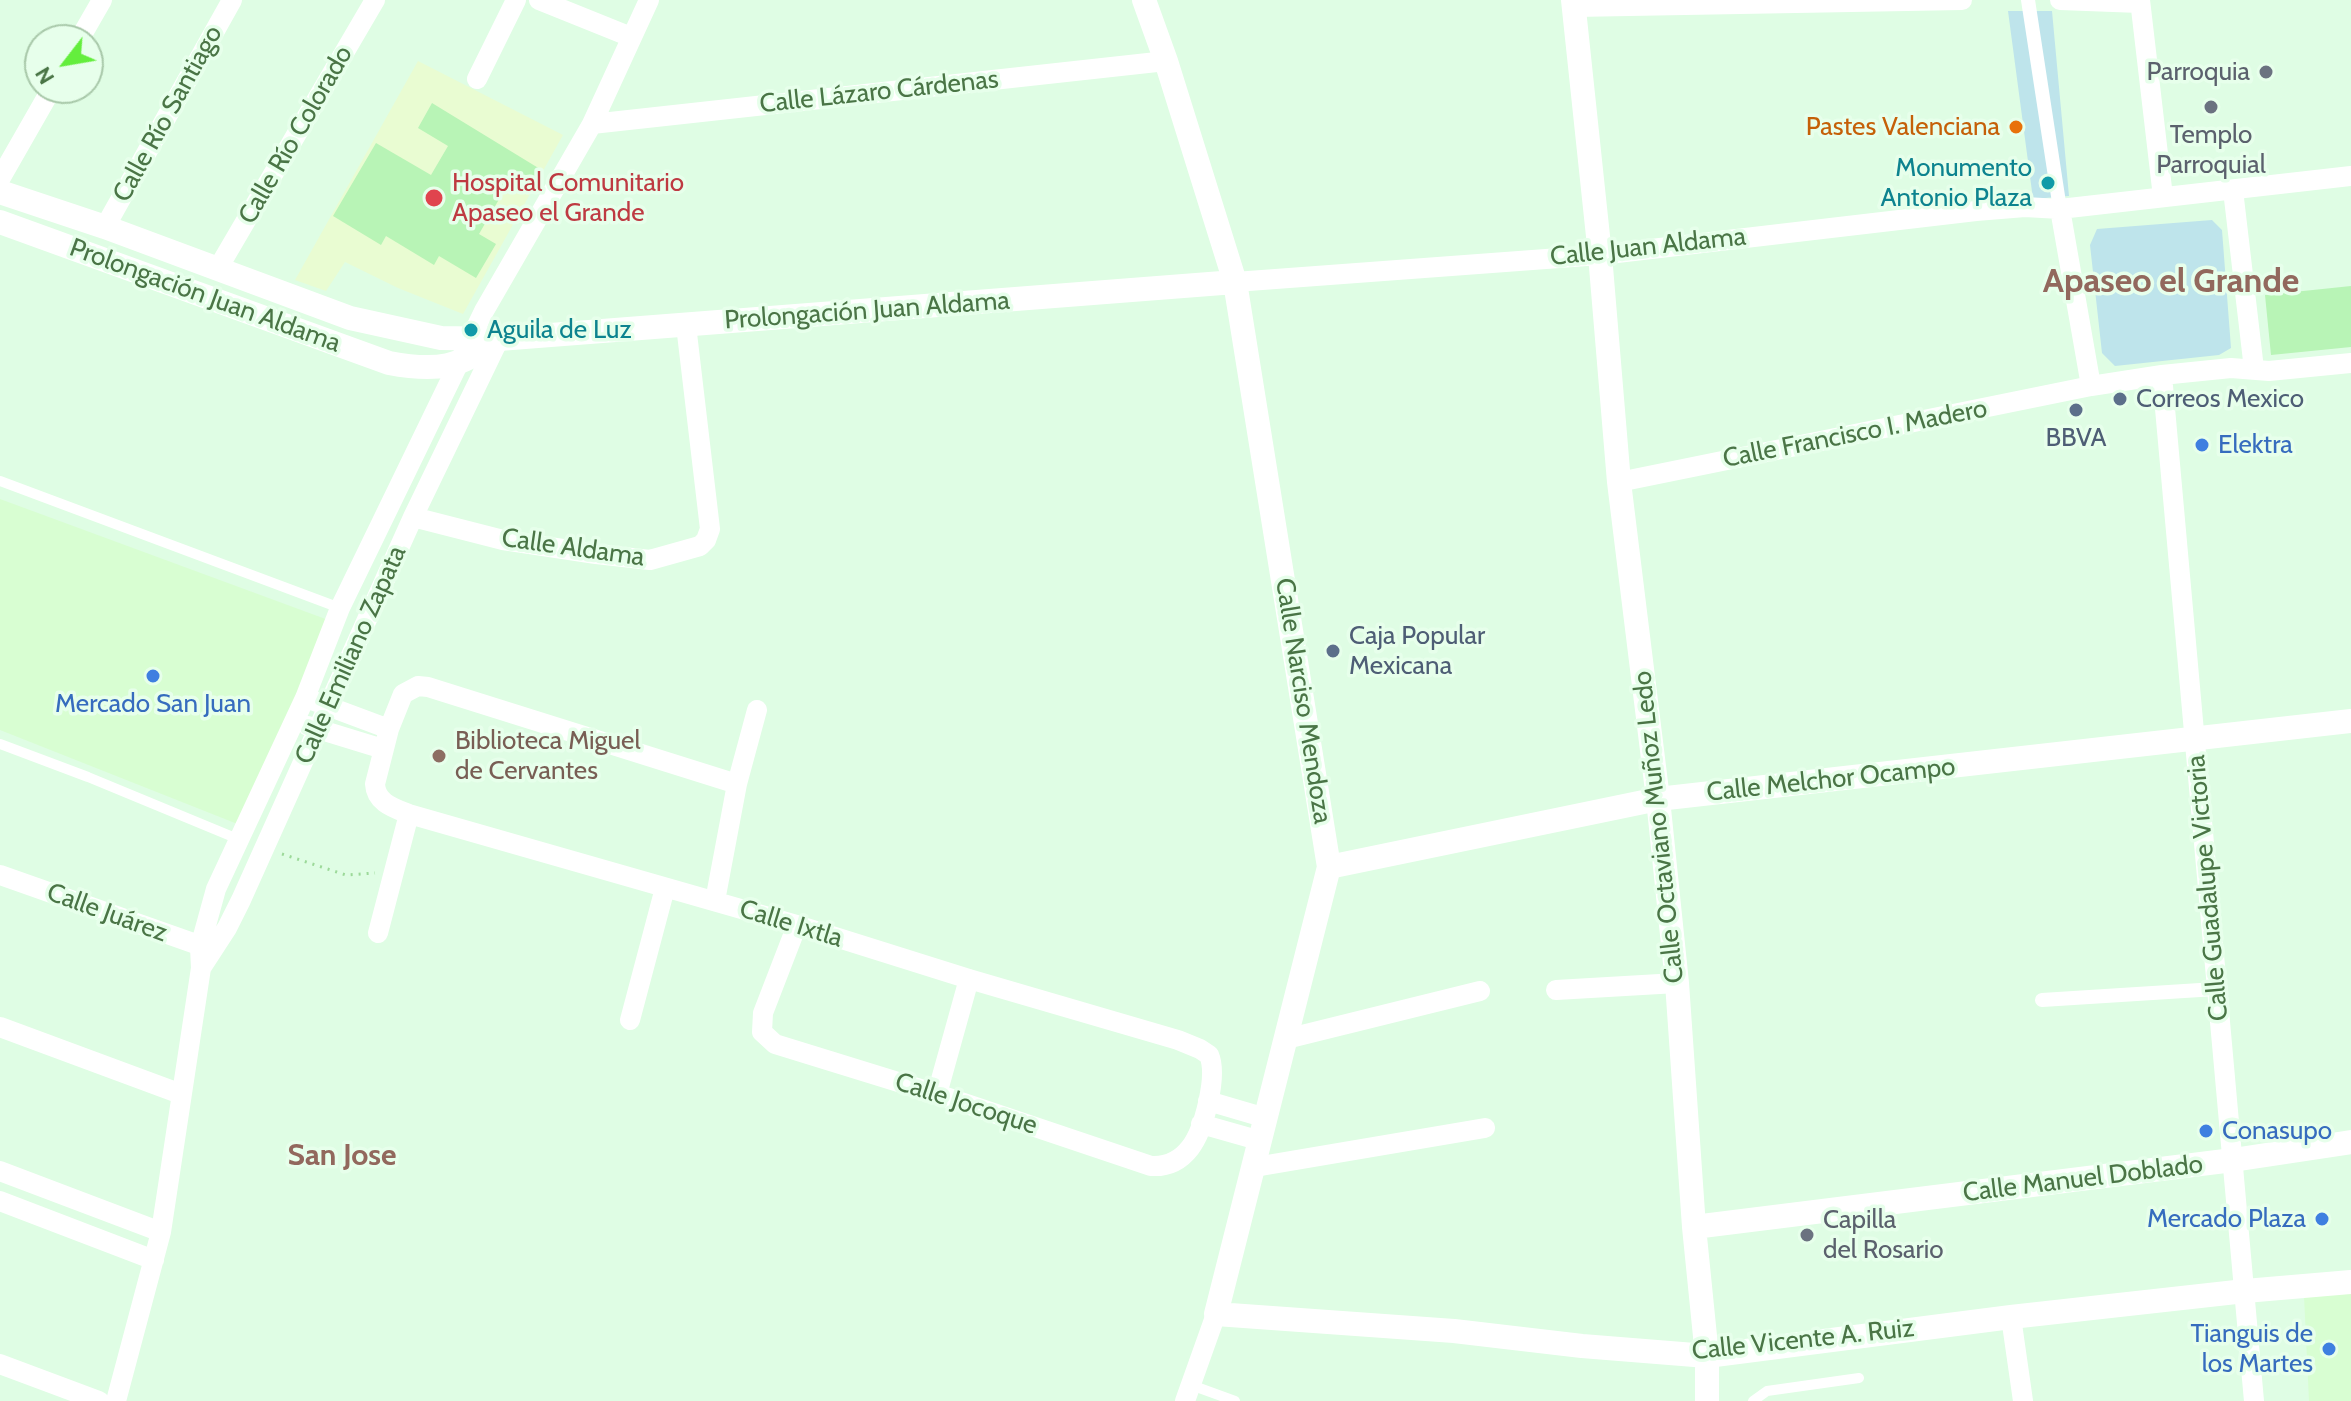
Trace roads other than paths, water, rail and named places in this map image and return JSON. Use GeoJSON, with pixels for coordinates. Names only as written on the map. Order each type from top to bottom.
{"type":"FeatureCollection","features":[{"type":"Feature","properties":{"kind":"street"},"geometry":{"type":"LineString","coordinates":[[88,24],[102,0]]}},
{"type":"Feature","properties":{"kind":"street","name":"Calle Río Santiago"},"geometry":{"type":"LineString","coordinates":[[105,227],[232,0]]}},
{"type":"Feature","properties":{"kind":"street","name":"Calle Río Colorado"},"geometry":{"type":"LineString","coordinates":[[217,270],[375,0]]}},
{"type":"Feature","properties":{"kind":"street"},"geometry":{"type":"LineString","coordinates":[[477,79],[516,0]]}},
{"type":"Feature","properties":{"kind":"street"},"geometry":{"type":"LineString","coordinates":[[539,0],[631,37]]}},
{"type":"Feature","properties":{"kind":"street","name":"Calle Emiliano Zapata"},"geometry":{"type":"LineString","coordinates":[[116,1401],[161,1232],[216,889],[305,698],[340,608],[484,311],[592,124],[631,37],[653,0]]}},
{"type":"Feature","properties":{"kind":"street","name":"Calle Narciso Mendoza"},"geometry":{"type":"LineString","coordinates":[[1144,0],[1235,282],[1329,867],[1216,1314],[1188,1393]]}},
{"type":"Feature","properties":{"kind":"street"},"geometry":{"type":"LineString","coordinates":[[1574,3],[1962,0]]}},
{"type":"Feature","properties":{"kind":"street"},"geometry":{"type":"LineString","coordinates":[[2028,0],[2091,386]]}},
{"type":"Feature","properties":{"kind":"street"},"geometry":{"type":"LineString","coordinates":[[2060,0],[2140,1],[2163,197]]}},
{"type":"Feature","properties":{"kind":"street","name":"Calle Octaviano Muñoz Ledo"},"geometry":{"type":"LineString","coordinates":[[1574,3],[1619,482],[1677,983],[1694,1227],[1707,1356],[1707,1401]]}},
{"type":"Feature","properties":{"kind":"street","name":"Calle Lázaro Cárdenas"},"geometry":{"type":"LineString","coordinates":[[592,124],[1166,61]]}},
{"type":"Feature","properties":{"kind":"street"},"geometry":{"type":"LineString","coordinates":[[0,179],[43,104]]}},
{"type":"Feature","properties":{"kind":"street","name":"Calle Juan Aldama"},"geometry":{"type":"LineString","coordinates":[[1235,282],[1600,255],[1976,211],[2025,207],[2060,209],[2351,176]]}},
{"type":"Feature","properties":{"kind":"street"},"geometry":{"type":"LineString","coordinates":[[2233,190],[2254,369]]}},
{"type":"Feature","properties":{"kind":"street","name":"Prolongación Juan Aldama"},"geometry":{"type":"LineString","coordinates":[[0,192],[105,227],[350,318],[441,338],[499,339],[1235,282]]}},
{"type":"Feature","properties":{"kind":"street","name":"Prolongación Juan Aldama"},"geometry":{"type":"LineString","coordinates":[[0,222],[389,363],[410,367],[458,364],[499,339]]}},
{"type":"Feature","properties":{"kind":"street"},"geometry":{"type":"LineString","coordinates":[[484,311],[499,339]]}},
{"type":"Feature","properties":{"kind":"street","name":"Calle Aldama"},"geometry":{"type":"LineString","coordinates":[[413,517],[503,540],[650,560],[700,546],[710,529],[686,325]]}},
{"type":"Feature","properties":{"kind":"street","name":"Calle Emiliano Zapata"},"geometry":{"type":"LineString","coordinates":[[207,949],[241,900],[413,517],[499,339]]}},
{"type":"Feature","properties":{"kind":"street","name":"Calle Francisco I. Madero"},"geometry":{"type":"LineString","coordinates":[[1619,482],[2091,386],[2231,368],[2269,371],[2351,363]]}},
{"type":"Feature","properties":{"kind":"street","name":"Calle Guadalupe Victoria"},"geometry":{"type":"LineString","coordinates":[[2162,375],[2254,1401]]}},
{"type":"Feature","properties":{"kind":"street"},"geometry":{"type":"LineString","coordinates":[[386,739],[403,694],[418,686],[428,687],[737,784]]}},
{"type":"Feature","properties":{"kind":"street"},"geometry":{"type":"LineString","coordinates":[[305,698],[386,739]]}},
{"type":"Feature","properties":{"kind":"street"},"geometry":{"type":"LineString","coordinates":[[715,901],[737,784],[757,710]]}},
{"type":"Feature","properties":{"kind":"street"},"geometry":{"type":"LineString","coordinates":[[294,719],[318,731],[386,739]]}},
{"type":"Feature","properties":{"kind":"street","name":"Calle Melchor Ocampo"},"geometry":{"type":"LineString","coordinates":[[1329,867],[1658,799],[2351,721]]}},
{"type":"Feature","properties":{"kind":"street","name":"Calle Ixtla"},"geometry":{"type":"LineString","coordinates":[[386,739],[375,784],[376,791],[389,806],[1178,1040],[1209,1055],[1208,1101]]}},
{"type":"Feature","properties":{"kind":"street"},"geometry":{"type":"LineString","coordinates":[[378,933],[409,814]]}},
{"type":"Feature","properties":{"kind":"street","name":"Calle Juárez"},"geometry":{"type":"LineString","coordinates":[[0,875],[207,949]]}},
{"type":"Feature","properties":{"kind":"street"},"geometry":{"type":"LineString","coordinates":[[630,1020],[665,888]]}},
{"type":"Feature","properties":{"kind":"street","name":"Calle Jocoque"},"geometry":{"type":"LineString","coordinates":[[797,925],[763,1013],[762,1032],[775,1044],[937,1094],[1151,1166],[1162,1167],[1173,1163],[1191,1147],[1201,1124]]}},
{"type":"Feature","properties":{"kind":"street"},"geometry":{"type":"LineString","coordinates":[[937,1094],[969,979]]}},
{"type":"Feature","properties":{"kind":"street"},"geometry":{"type":"LineString","coordinates":[[1556,990],[1677,983]]}},
{"type":"Feature","properties":{"kind":"street"},"geometry":{"type":"LineString","coordinates":[[2042,1000],[2216,989]]}},
{"type":"Feature","properties":{"kind":"street"},"geometry":{"type":"LineString","coordinates":[[1286,1039],[1480,991]]}},
{"type":"Feature","properties":{"kind":"street"},"geometry":{"type":"LineString","coordinates":[[0,1027],[181,1094]]}},
{"type":"Feature","properties":{"kind":"street"},"geometry":{"type":"LineString","coordinates":[[1208,1101],[1264,1130],[1201,1124],[1208,1101]]}},
{"type":"Feature","properties":{"kind":"street"},"geometry":{"type":"LineString","coordinates":[[1255,1167],[1485,1128]]}},
{"type":"Feature","properties":{"kind":"street","name":"Calle Manuel Doblado"},"geometry":{"type":"LineString","coordinates":[[1694,1227],[2233,1160],[2351,1142]]}},
{"type":"Feature","properties":{"kind":"street"},"geometry":{"type":"LineString","coordinates":[[0,1171],[161,1232]]}},
{"type":"Feature","properties":{"kind":"street"},"geometry":{"type":"LineString","coordinates":[[0,1201],[154,1260]]}},
{"type":"Feature","properties":{"kind":"street","name":"Calle Vicente A. Ruiz"},"geometry":{"type":"LineString","coordinates":[[1216,1314],[1454,1331],[1707,1356],[2011,1317],[2351,1282]]}},
{"type":"Feature","properties":{"kind":"street"},"geometry":{"type":"LineString","coordinates":[[2011,1317],[2023,1401]]}},
{"type":"Feature","properties":{"kind":"street"},"geometry":{"type":"LineString","coordinates":[[0,1364],[99,1401]]}},
{"type":"Feature","properties":{"kind":"lane"},"geometry":{"type":"LineString","coordinates":[[0,481],[340,608]]}},
{"type":"Feature","properties":{"kind":"lane"},"geometry":{"type":"LineString","coordinates":[[0,744],[238,839]]}},
{"type":"Feature","properties":{"kind":"lane"},"geometry":{"type":"LineString","coordinates":[[1753,1401],[1767,1391],[1859,1378]]}},
{"type":"Feature","properties":{"kind":"lane"},"geometry":{"type":"LineString","coordinates":[[1188,1393],[1235,1401]]}},
{"type":"Feature","properties":{"kind":"place","name":"Parroquia"},"geometry":{"type":"Point","coordinates":[2266,72]}},
{"type":"Feature","properties":{"kind":"place","name":"Templo Parroquial"},"geometry":{"type":"Point","coordinates":[2211,107]}},
{"type":"Feature","properties":{"kind":"place","name":"Pastes Valenciana"},"geometry":{"type":"Point","coordinates":[2016,127]}},
{"type":"Feature","properties":{"kind":"place","name":"Monumento Antonio Plaza"},"geometry":{"type":"Point","coordinates":[2048,183]}},
{"type":"Feature","properties":{"kind":"place","name":"Hospital Comunitario Apaseo el Grande"},"geometry":{"type":"Point","coordinates":[434,198]}},
{"type":"Feature","properties":{"kind":"place","name":"Aguila de Luz"},"geometry":{"type":"Point","coordinates":[471,330]}},
{"type":"Feature","properties":{"kind":"place","name":"Correos Mexico"},"geometry":{"type":"Point","coordinates":[2120,399]}},
{"type":"Feature","properties":{"kind":"place","name":"BBVA"},"geometry":{"type":"Point","coordinates":[2076,410]}},
{"type":"Feature","properties":{"kind":"place","name":"Elektra"},"geometry":{"type":"Point","coordinates":[2202,445]}},
{"type":"Feature","properties":{"kind":"place","name":"Caja Popular Mexicana"},"geometry":{"type":"Point","coordinates":[1333,651]}},
{"type":"Feature","properties":{"kind":"place","name":"Mercado San Juan"},"geometry":{"type":"Point","coordinates":[153,676]}},
{"type":"Feature","properties":{"kind":"place","name":"Biblioteca Miguel de Cervantes"},"geometry":{"type":"Point","coordinates":[439,756]}},
{"type":"Feature","properties":{"kind":"place","name":"Conasupo"},"geometry":{"type":"Point","coordinates":[2206,1131]}},
{"type":"Feature","properties":{"kind":"place","name":"Mercado Plaza"},"geometry":{"type":"Point","coordinates":[2322,1219]}},
{"type":"Feature","properties":{"kind":"place","name":"Capilla del Rosario"},"geometry":{"type":"Point","coordinates":[1807,1235]}},
{"type":"Feature","properties":{"kind":"place","name":"Tianguis de los Martes"},"geometry":{"type":"Point","coordinates":[2329,1349]}},
{"type":"Feature","properties":{"kind":"district","name":"Apaseo el Grande"},"geometry":{"type":"Point","coordinates":[2171,282]}},
{"type":"Feature","properties":{"kind":"district","name":"San Jose"},"geometry":{"type":"Point","coordinates":[342,1156]}}]}
